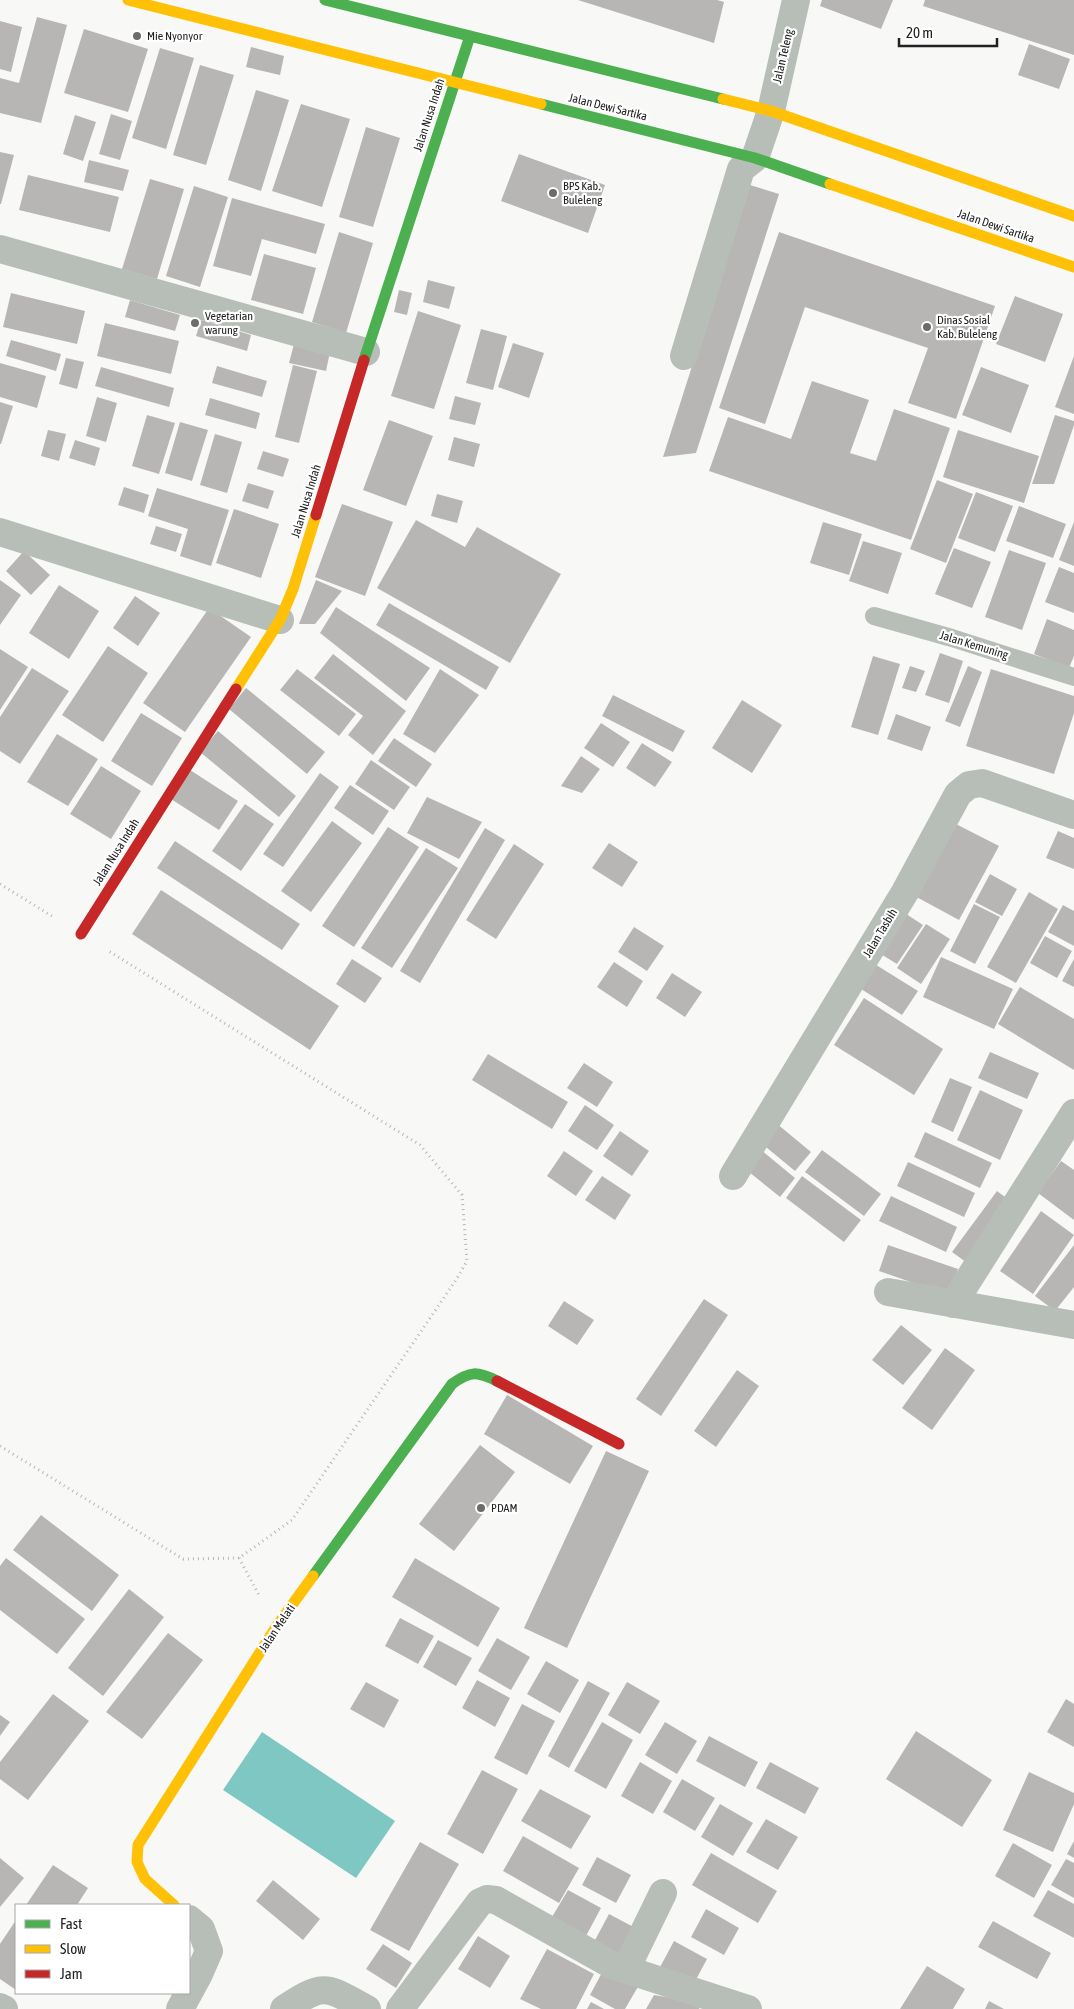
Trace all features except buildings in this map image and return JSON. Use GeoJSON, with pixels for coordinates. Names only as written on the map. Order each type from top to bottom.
{"type":"FeatureCollection","features":[{"type":"Feature","properties":{"kind":"street","name":"Jalan Dewi Sartika"},"geometry":{"type":"LineString","coordinates":[[128,0],[755,158],[1074,267]]}},
{"type":"Feature","properties":{"kind":"street"},"geometry":{"type":"LineString","coordinates":[[325,0],[771,111],[1074,216]]}},
{"type":"Feature","properties":{"kind":"street","name":"Jalan Teleng"},"geometry":{"type":"LineString","coordinates":[[755,158],[771,111],[796,0]]}},
{"type":"Feature","properties":{"kind":"street","name":"Jalan Nusa Indah"},"geometry":{"type":"LineString","coordinates":[[81,934],[280,620],[293,590],[366,352],[470,36]]}},
{"type":"Feature","properties":{"kind":"street"},"geometry":{"type":"LineString","coordinates":[[684,356],[742,169],[755,158]]}},
{"type":"Feature","properties":{"kind":"street"},"geometry":{"type":"LineString","coordinates":[[0,250],[366,352]]}},
{"type":"Feature","properties":{"kind":"street"},"geometry":{"type":"LineString","coordinates":[[0,532],[280,620]]}},
{"type":"Feature","properties":{"kind":"street","name":"Jalan Tasbih"},"geometry":{"type":"LineString","coordinates":[[734,1176],[905,892],[958,794],[970,785],[982,783],[1074,815]]}},
{"type":"Feature","properties":{"kind":"street"},"geometry":{"type":"LineString","coordinates":[[953,1304],[1074,1113]]}},
{"type":"Feature","properties":{"kind":"street"},"geometry":{"type":"LineString","coordinates":[[888,1292],[1074,1325]]}},
{"type":"Feature","properties":{"kind":"street","name":"Jalan Melati"},"geometry":{"type":"LineString","coordinates":[[173,1904],[144,1879],[137,1862],[138,1846],[276,1627],[452,1384],[463,1376],[481,1373],[619,1444]]}},
{"type":"Feature","properties":{"kind":"street"},"geometry":{"type":"LineString","coordinates":[[626,1969],[663,1893]]}},
{"type":"Feature","properties":{"kind":"street"},"geometry":{"type":"LineString","coordinates":[[400,2009],[480,1902],[487,1899],[496,1900],[612,1965],[748,2009]]}},
{"type":"Feature","properties":{"kind":"street"},"geometry":{"type":"LineString","coordinates":[[190,1919],[201,1929],[209,1951],[190,1989]]}},
{"type":"Feature","properties":{"kind":"street"},"geometry":{"type":"LineString","coordinates":[[284,2009],[308,1993],[320,1990],[333,1990],[367,2009]]}},
{"type":"Feature","properties":{"kind":"street"},"geometry":{"type":"LineString","coordinates":[[180,2009],[188,1994]]}},
{"type":"Feature","properties":{"kind":"street"},"geometry":{"type":"LineString","coordinates":[[0,2007],[4,2009]]}},
{"type":"Feature","properties":{"kind":"lane","name":"Jalan Kemuning"},"geometry":{"type":"LineString","coordinates":[[874,616],[952,638],[1074,677]]}},
{"type":"Feature","properties":{"kind":"path"},"geometry":{"type":"LineString","coordinates":[[0,884],[420,1145],[462,1195],[467,1261],[456,1280],[292,1520],[239,1558],[182,1559],[0,1446]]}},
{"type":"Feature","properties":{"kind":"path"},"geometry":{"type":"LineString","coordinates":[[239,1558],[276,1627]]}},
{"type":"Feature","properties":{"kind":"water"},"geometry":{"type":"Polygon","coordinates":[[[262,1732],[395,1821],[356,1878],[223,1790],[262,1732]]]}},
{"type":"Feature","properties":{"kind":"traffic: fast"},"geometry":{"type":"LineString","coordinates":[[325,0],[723,99]]}},
{"type":"Feature","properties":{"kind":"traffic: fast"},"geometry":{"type":"LineString","coordinates":[[364,360],[470,36]]}},
{"type":"Feature","properties":{"kind":"traffic: fast"},"geometry":{"type":"LineString","coordinates":[[541,104],[755,158],[830,184]]}},
{"type":"Feature","properties":{"kind":"traffic: fast"},"geometry":{"type":"LineString","coordinates":[[313,1576],[452,1384],[474,1374],[484,1375],[497,1381]]}},
{"type":"Feature","properties":{"kind":"traffic: slow"},"geometry":{"type":"LineString","coordinates":[[128,0],[541,104]]}},
{"type":"Feature","properties":{"kind":"traffic: slow"},"geometry":{"type":"LineString","coordinates":[[723,99],[771,111],[1074,216]]}},
{"type":"Feature","properties":{"kind":"traffic: slow"},"geometry":{"type":"LineString","coordinates":[[830,184],[1074,267]]}},
{"type":"Feature","properties":{"kind":"traffic: slow"},"geometry":{"type":"LineString","coordinates":[[236,689],[280,620],[293,589],[316,515]]}},
{"type":"Feature","properties":{"kind":"traffic: slow"},"geometry":{"type":"LineString","coordinates":[[173,1904],[145,1879],[137,1862],[138,1845],[276,1627],[313,1576]]}},
{"type":"Feature","properties":{"kind":"traffic: jam"},"geometry":{"type":"LineString","coordinates":[[316,515],[364,360]]}},
{"type":"Feature","properties":{"kind":"traffic: jam"},"geometry":{"type":"LineString","coordinates":[[81,934],[236,689]]}},
{"type":"Feature","properties":{"kind":"traffic: jam"},"geometry":{"type":"LineString","coordinates":[[497,1381],[619,1444]]}},
{"type":"Feature","properties":{"kind":"place","name":"Mie Nyonyor"},"geometry":{"type":"Point","coordinates":[137,36]}},
{"type":"Feature","properties":{"kind":"place","name":"BPS Kab. Buleleng"},"geometry":{"type":"Point","coordinates":[553,193]}},
{"type":"Feature","properties":{"kind":"place","name":"Vegetarian warung"},"geometry":{"type":"Point","coordinates":[195,323]}},
{"type":"Feature","properties":{"kind":"place","name":"Dinas Sosial Kab. Buleleng"},"geometry":{"type":"Point","coordinates":[927,327]}},
{"type":"Feature","properties":{"kind":"place","name":"PDAM"},"geometry":{"type":"Point","coordinates":[481,1508]}}]}
